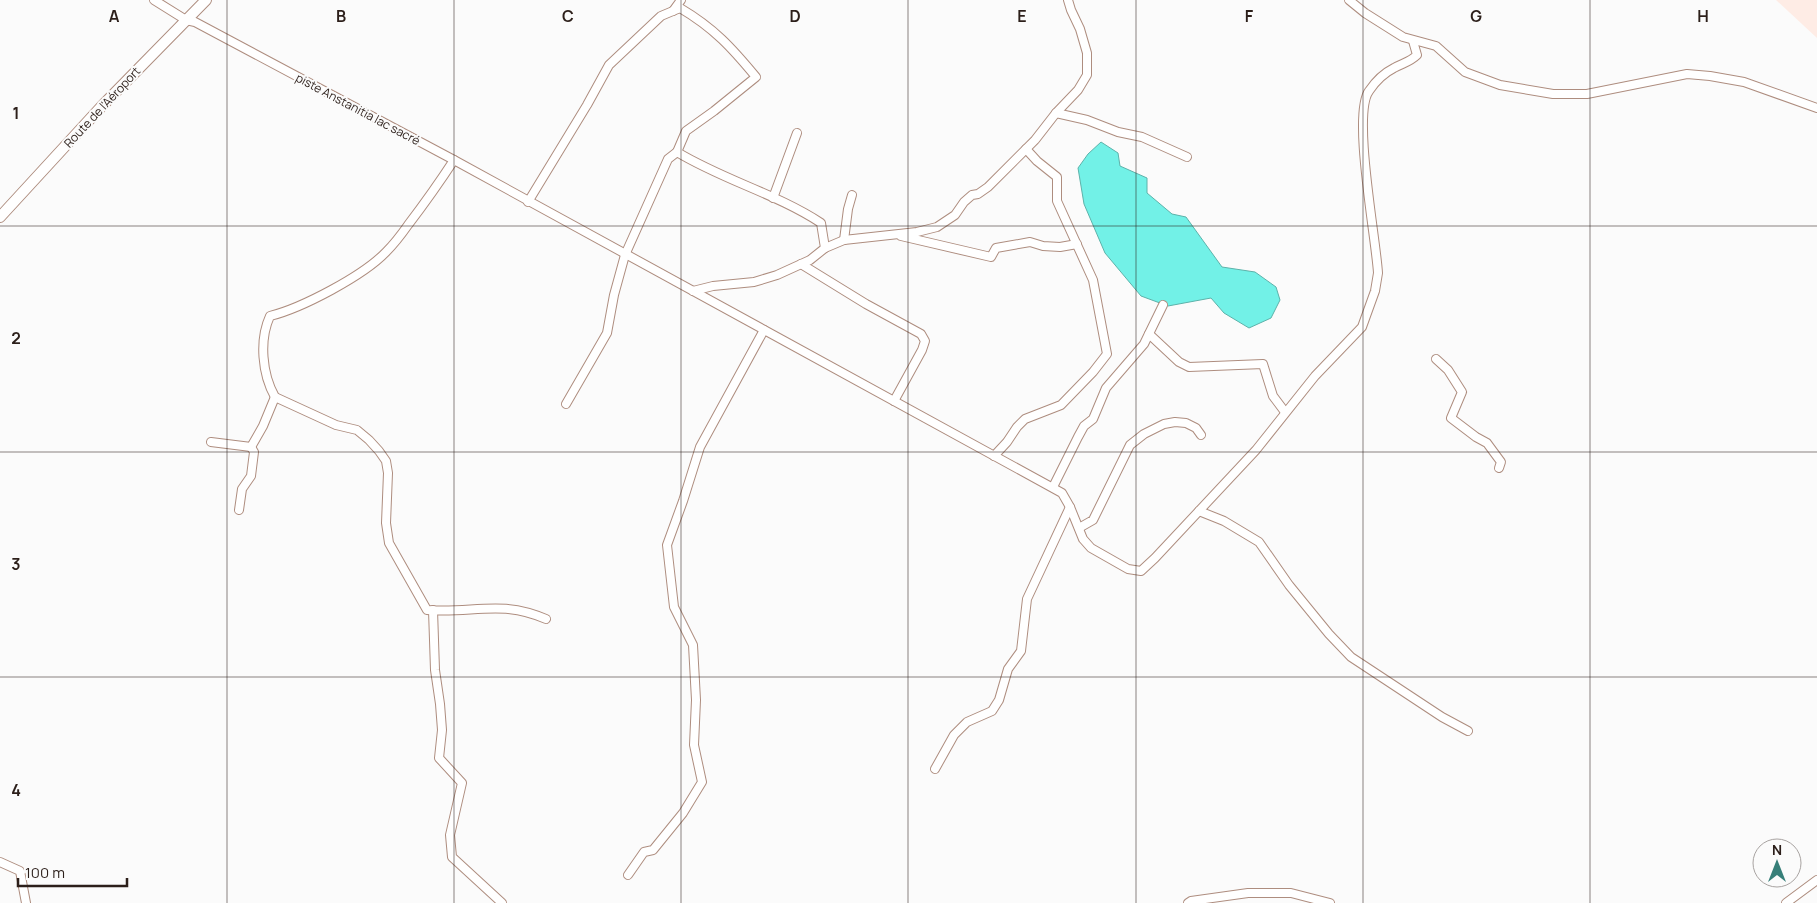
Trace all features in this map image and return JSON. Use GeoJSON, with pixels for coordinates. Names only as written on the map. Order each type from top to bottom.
{"type":"FeatureCollection","features":[{"type":"Feature","properties":{"kind":"main road","name":"Route de l'Aéroport"},"geometry":{"type":"LineString","coordinates":[[0,217],[102,106],[206,0]]}},
{"type":"Feature","properties":{"kind":"street","name":"piste Anstanitia lac sacré"},"geometry":{"type":"LineString","coordinates":[[154,0],[186,20],[195,22],[454,160],[1053,487]]}},
{"type":"Feature","properties":{"kind":"street"},"geometry":{"type":"LineString","coordinates":[[674,10],[681,0]]}},
{"type":"Feature","properties":{"kind":"street"},"geometry":{"type":"LineString","coordinates":[[693,292],[713,286],[754,282],[776,275],[810,260],[825,248],[844,240],[917,232],[937,227],[955,215],[972,195],[978,194],[988,187],[1035,140],[1056,113],[1078,90],[1088,75],[1087,53],[1080,29],[1068,0]]}},
{"type":"Feature","properties":{"kind":"street"},"geometry":{"type":"LineString","coordinates":[[1349,0],[1365,13],[1404,38],[1436,46],[1465,72],[1500,85],[1553,94],[1587,94],[1687,74],[1744,82],[1817,108]]}},
{"type":"Feature","properties":{"kind":"street"},"geometry":{"type":"LineString","coordinates":[[528,202],[609,65],[661,16],[680,8],[702,21],[732,47],[756,77],[686,131],[677,152],[668,159],[625,255],[614,295],[607,333],[566,404]]}},
{"type":"Feature","properties":{"kind":"street"},"geometry":{"type":"LineString","coordinates":[[1163,305],[1144,344],[1106,388],[1093,418],[1084,426],[1053,487],[1062,493],[1070,506],[1083,539],[1092,548],[1128,569],[1141,571],[1256,450],[1315,376],[1362,327],[1378,273],[1362,134],[1367,94],[1378,80],[1393,68],[1410,62],[1417,55],[1413,41]]}},
{"type":"Feature","properties":{"kind":"street"},"geometry":{"type":"LineString","coordinates":[[1056,113],[1088,120],[1118,132],[1142,137],[1165,149],[1187,157]]}},
{"type":"Feature","properties":{"kind":"street"},"geometry":{"type":"LineString","coordinates":[[773,198],[797,132]]}},
{"type":"Feature","properties":{"kind":"street"},"geometry":{"type":"LineString","coordinates":[[994,456],[1007,442],[1016,426],[1025,419],[1061,405],[1093,372],[1107,354],[1093,280],[1057,201],[1057,177],[1037,161],[1026,149]]}},
{"type":"Feature","properties":{"kind":"street"},"geometry":{"type":"LineString","coordinates":[[677,152],[807,214],[821,223],[825,248]]}},
{"type":"Feature","properties":{"kind":"street"},"geometry":{"type":"LineString","coordinates":[[454,160],[424,206],[385,254],[362,272],[316,298],[288,311],[270,316],[264,340],[266,376],[275,398],[336,425],[357,430],[369,440],[386,461],[388,473],[386,523],[389,543],[427,610],[447,612],[468,609],[504,608],[519,610],[546,619]]}},
{"type":"Feature","properties":{"kind":"street"},"geometry":{"type":"LineString","coordinates":[[844,240],[848,209],[852,196]]}},
{"type":"Feature","properties":{"kind":"street"},"geometry":{"type":"LineString","coordinates":[[894,234],[991,257],[996,248],[1008,245],[1030,242],[1043,246],[1060,247],[1077,244]]}},
{"type":"Feature","properties":{"kind":"street"},"geometry":{"type":"LineString","coordinates":[[801,264],[866,304],[921,334],[925,340],[922,350],[894,401]]}},
{"type":"Feature","properties":{"kind":"street"},"geometry":{"type":"LineString","coordinates":[[628,876],[644,852],[653,850],[683,813],[702,782],[694,745],[696,700],[693,645],[674,607],[667,545],[700,447],[764,330]]}},
{"type":"Feature","properties":{"kind":"street"},"geometry":{"type":"LineString","coordinates":[[1149,334],[1179,362],[1188,367],[1263,364],[1274,396],[1285,412]]}},
{"type":"Feature","properties":{"kind":"street"},"geometry":{"type":"LineString","coordinates":[[1436,359],[1448,370],[1462,392],[1452,418],[1469,432],[1487,443],[1501,462],[1499,468]]}},
{"type":"Feature","properties":{"kind":"street"},"geometry":{"type":"LineString","coordinates":[[251,447],[263,426],[275,398]]}},
{"type":"Feature","properties":{"kind":"street"},"geometry":{"type":"LineString","coordinates":[[1079,528],[1093,520],[1130,445],[1144,434],[1164,424],[1175,422],[1186,423],[1196,428],[1201,435]]}},
{"type":"Feature","properties":{"kind":"street"},"geometry":{"type":"LineString","coordinates":[[211,442],[251,447]]}},
{"type":"Feature","properties":{"kind":"street"},"geometry":{"type":"LineString","coordinates":[[239,510],[242,490],[251,476],[254,452],[251,447]]}},
{"type":"Feature","properties":{"kind":"street"},"geometry":{"type":"LineString","coordinates":[[935,769],[954,735],[967,722],[992,711],[999,700],[1008,669],[1021,651],[1027,599],[1070,506]]}},
{"type":"Feature","properties":{"kind":"street"},"geometry":{"type":"LineString","coordinates":[[1199,511],[1224,521],[1259,542],[1289,585],[1329,634],[1351,657],[1442,717],[1468,731]]}},
{"type":"Feature","properties":{"kind":"street"},"geometry":{"type":"LineString","coordinates":[[433,610],[435,670],[442,730],[439,758],[462,783],[450,835],[452,857],[502,903]]}},
{"type":"Feature","properties":{"kind":"street"},"geometry":{"type":"LineString","coordinates":[[0,862],[20,871],[26,903]]}},
{"type":"Feature","properties":{"kind":"street"},"geometry":{"type":"LineString","coordinates":[[1786,903],[1817,880]]}},
{"type":"Feature","properties":{"kind":"street"},"geometry":{"type":"LineString","coordinates":[[1188,903],[1191,901],[1248,894],[1291,893],[1330,903]]}},
{"type":"Feature","properties":{"kind":"shaded area"},"geometry":{"type":"Polygon","coordinates":[[[1776,0],[1817,0],[1817,38],[1776,0]]]}},
{"type":"Feature","properties":{"kind":"water"},"geometry":{"type":"Polygon","coordinates":[[[1101,142],[1118,153],[1120,166],[1147,178],[1147,193],[1172,214],[1186,217],[1222,267],[1255,272],[1276,287],[1280,300],[1271,318],[1249,328],[1224,313],[1211,298],[1168,306],[1141,296],[1105,253],[1084,204],[1078,168],[1088,154],[1101,142]]]}}]}
